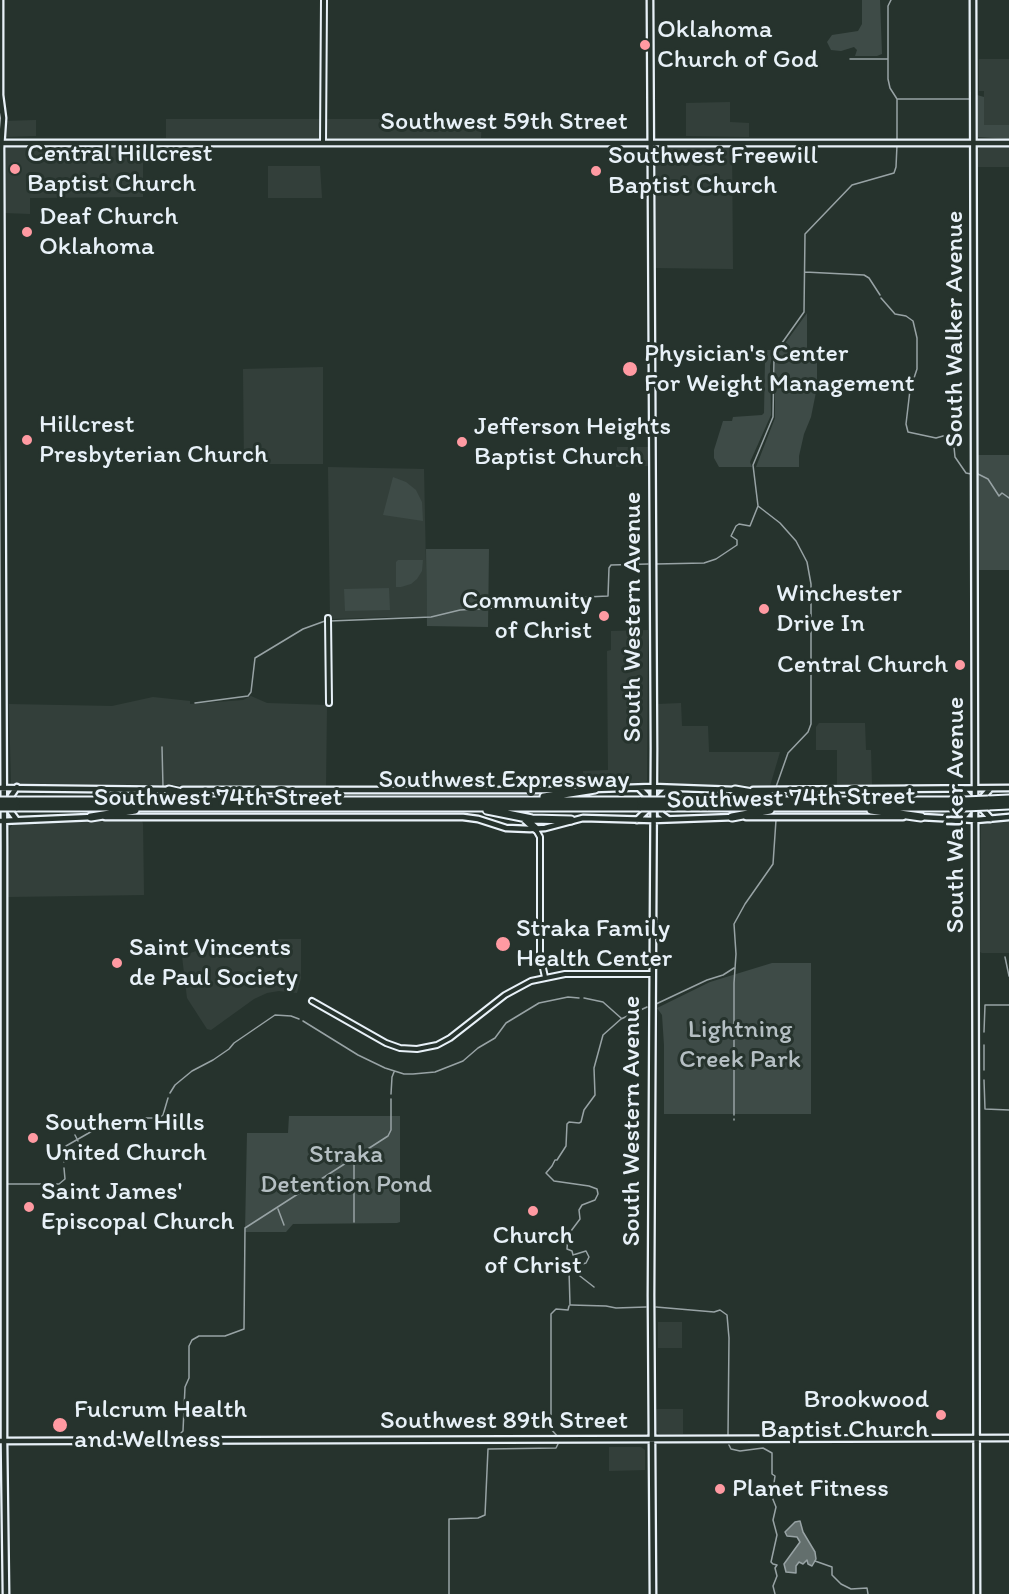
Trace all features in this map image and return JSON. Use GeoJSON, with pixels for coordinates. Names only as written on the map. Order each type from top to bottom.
{"type":"FeatureCollection","features":[{"type":"Feature","properties":{"kind":"highway"},"geometry":{"type":"LineString","coordinates":[[524,801],[595,789]]}},
{"type":"Feature","properties":{"kind":"highway"},"geometry":{"type":"LineString","coordinates":[[169,790],[217,801]]}},
{"type":"Feature","properties":{"kind":"highway"},"geometry":{"type":"LineString","coordinates":[[735,790],[794,801]]}},
{"type":"Feature","properties":{"kind":"highway"},"geometry":{"type":"LineString","coordinates":[[850,804],[907,790]]}},
{"type":"Feature","properties":{"kind":"highway","name":"Southwest Expressway"},"geometry":{"type":"LineString","coordinates":[[665,804],[784,807],[850,804],[964,804],[1009,800]]}},
{"type":"Feature","properties":{"kind":"highway","name":"Southwest Expressway"},"geometry":{"type":"LineString","coordinates":[[0,801],[16,804],[147,807],[473,807],[794,801],[850,804]]}},
{"type":"Feature","properties":{"kind":"highway","name":"Southwest Expressway"},"geometry":{"type":"LineString","coordinates":[[0,807],[16,804],[217,801],[524,801],[641,804]]}},
{"type":"Feature","properties":{"kind":"highway","name":"Southwest Expressway"},"geometry":{"type":"LineString","coordinates":[[988,803],[1009,806]]}},
{"type":"Feature","properties":{"kind":"highway"},"geometry":{"type":"LineString","coordinates":[[850,804],[921,817]]}},
{"type":"Feature","properties":{"kind":"highway"},"geometry":{"type":"LineString","coordinates":[[91,818],[147,807]]}},
{"type":"Feature","properties":{"kind":"highway"},"geometry":{"type":"LineString","coordinates":[[473,807],[522,817],[571,820]]}},
{"type":"Feature","properties":{"kind":"highway"},"geometry":{"type":"LineString","coordinates":[[732,817],[784,807]]}},
{"type":"Feature","properties":{"kind":"highway"},"geometry":{"type":"LineString","coordinates":[[522,817],[536,829]]}},
{"type":"Feature","properties":{"kind":"main road"},"geometry":{"type":"LineString","coordinates":[[0,0],[0,95],[3,118],[3,137],[0,142],[2,1441],[6,1594]]}},
{"type":"Feature","properties":{"kind":"main road","name":"South Western Avenue"},"geometry":{"type":"LineString","coordinates":[[650,0],[653,1594]]}},
{"type":"Feature","properties":{"kind":"main road","name":"South Walker Avenue"},"geometry":{"type":"LineString","coordinates":[[973,0],[977,1594]]}},
{"type":"Feature","properties":{"kind":"main road","name":"Southwest 59th Street"},"geometry":{"type":"LineString","coordinates":[[0,142],[1009,142]]}},
{"type":"Feature","properties":{"kind":"main road","name":"Southwest 74th Street"},"geometry":{"type":"LineString","coordinates":[[2,788],[169,790],[653,787],[735,790],[1009,788]]}},
{"type":"Feature","properties":{"kind":"main road"},"geometry":{"type":"LineString","coordinates":[[17,788],[10,796],[11,814],[17,820]]}},
{"type":"Feature","properties":{"kind":"main road"},"geometry":{"type":"LineString","coordinates":[[637,820],[646,811],[646,795],[639,788]]}},
{"type":"Feature","properties":{"kind":"main road"},"geometry":{"type":"LineString","coordinates":[[669,788],[660,797],[661,814],[669,820]]}},
{"type":"Feature","properties":{"kind":"main road"},"geometry":{"type":"LineString","coordinates":[[961,820],[969,810],[969,797],[963,789]]}},
{"type":"Feature","properties":{"kind":"main road"},"geometry":{"type":"LineString","coordinates":[[990,789],[983,797],[983,810],[991,819]]}},
{"type":"Feature","properties":{"kind":"main road","name":"Southwest 74th Street"},"geometry":{"type":"LineString","coordinates":[[2,821],[91,818],[463,817],[510,829],[536,829],[589,818],[669,820],[732,817],[921,817],[976,820],[1009,817]]}},
{"type":"Feature","properties":{"kind":"main road","name":"Southwest 89th Street"},"geometry":{"type":"LineString","coordinates":[[2,1441],[1009,1438]]}},
{"type":"Feature","properties":{"kind":"street"},"geometry":{"type":"LineString","coordinates":[[323,142],[324,0]]}},
{"type":"Feature","properties":{"kind":"street"},"geometry":{"type":"LineString","coordinates":[[328,621],[329,703]]}},
{"type":"Feature","properties":{"kind":"street"},"geometry":{"type":"LineString","coordinates":[[540,837],[547,828]]}},
{"type":"Feature","properties":{"kind":"street"},"geometry":{"type":"LineString","coordinates":[[536,829],[540,837],[540,948],[545,977]]}},
{"type":"Feature","properties":{"kind":"street"},"geometry":{"type":"LineString","coordinates":[[312,1001],[386,1043],[400,1048],[417,1049],[447,1040],[510,991],[545,977],[570,974],[652,974]]}},
{"type":"Feature","properties":{"kind":"shaded area"},"geometry":{"type":"Polygon","coordinates":[[[979,59],[1009,59],[1009,133],[983,130],[984,91],[979,91],[979,59]]]}},
{"type":"Feature","properties":{"kind":"shaded area"},"geometry":{"type":"Polygon","coordinates":[[[730,102],[730,122],[749,123],[749,137],[686,136],[686,103],[730,102]]]}},
{"type":"Feature","properties":{"kind":"shaded area"},"geometry":{"type":"Polygon","coordinates":[[[401,117],[482,117],[481,138],[166,138],[166,119],[400,119],[401,117]]]}},
{"type":"Feature","properties":{"kind":"shaded area"},"geometry":{"type":"Polygon","coordinates":[[[36,120],[36,136],[4,137],[4,121],[36,120]]]}},
{"type":"Feature","properties":{"kind":"shaded area"},"geometry":{"type":"Polygon","coordinates":[[[143,145],[143,197],[30,198],[30,214],[5,213],[6,147],[143,145]]]}},
{"type":"Feature","properties":{"kind":"shaded area"},"geometry":{"type":"Polygon","coordinates":[[[732,146],[733,269],[655,268],[656,147],[732,146]]]}},
{"type":"Feature","properties":{"kind":"shaded area"},"geometry":{"type":"Polygon","coordinates":[[[982,146],[1009,146],[1009,167],[977,167],[977,150],[982,146]]]}},
{"type":"Feature","properties":{"kind":"shaded area"},"geometry":{"type":"Polygon","coordinates":[[[268,166],[320,166],[322,198],[268,198],[268,166]]]}},
{"type":"Feature","properties":{"kind":"shaded area"},"geometry":{"type":"Polygon","coordinates":[[[323,367],[323,464],[244,464],[243,369],[323,367]]]}},
{"type":"Feature","properties":{"kind":"shaded area"},"geometry":{"type":"Polygon","coordinates":[[[617,447],[649,447],[648,466],[616,467],[617,447]]]}},
{"type":"Feature","properties":{"kind":"shaded area"},"geometry":{"type":"Polygon","coordinates":[[[328,467],[424,469],[427,616],[330,619],[328,467]]]}},
{"type":"Feature","properties":{"kind":"shaded area"},"geometry":{"type":"Polygon","coordinates":[[[648,630],[647,781],[640,785],[583,786],[583,771],[608,770],[607,651],[611,650],[611,631],[648,630]]]}},
{"type":"Feature","properties":{"kind":"shaded area"},"geometry":{"type":"Polygon","coordinates":[[[251,696],[267,703],[327,705],[326,786],[11,784],[9,704],[112,706],[153,697],[190,701],[190,704],[243,700],[251,696]]]}},
{"type":"Feature","properties":{"kind":"shaded area"},"geometry":{"type":"Polygon","coordinates":[[[681,703],[682,726],[708,726],[709,752],[780,752],[770,786],[660,784],[658,704],[681,703]]]}},
{"type":"Feature","properties":{"kind":"shaded area"},"geometry":{"type":"Polygon","coordinates":[[[819,723],[865,723],[866,750],[871,750],[872,785],[837,785],[837,750],[816,750],[816,727],[819,723]]]}},
{"type":"Feature","properties":{"kind":"shaded area"},"geometry":{"type":"Polygon","coordinates":[[[142,820],[144,895],[8,897],[10,828],[14,823],[142,820]]]}},
{"type":"Feature","properties":{"kind":"shaded area"},"geometry":{"type":"Polygon","coordinates":[[[1009,820],[1009,953],[982,953],[980,952],[981,823],[1009,820]]]}},
{"type":"Feature","properties":{"kind":"shaded area"},"geometry":{"type":"Polygon","coordinates":[[[274,939],[301,939],[301,978],[297,993],[279,991],[267,993],[254,999],[211,1030],[207,1029],[187,998],[182,956],[216,944],[224,958],[243,948],[274,939]]]}},
{"type":"Feature","properties":{"kind":"shaded area"},"geometry":{"type":"Polygon","coordinates":[[[658,1322],[682,1322],[682,1348],[658,1348],[658,1322]]]}},
{"type":"Feature","properties":{"kind":"shaded area"},"geometry":{"type":"Polygon","coordinates":[[[656,1409],[683,1409],[683,1434],[659,1434],[656,1430],[656,1409]]]}},
{"type":"Feature","properties":{"kind":"shaded area"},"geometry":{"type":"Polygon","coordinates":[[[609,1447],[641,1447],[645,1450],[645,1470],[609,1471],[609,1447]]]}},
{"type":"Feature","properties":{"kind":"shaded area"},"geometry":{"type":"Polygon","coordinates":[[[800,1521],[816,1559],[812,1566],[807,1560],[803,1564],[799,1562],[796,1566],[796,1573],[786,1572],[784,1564],[800,1542],[797,1537],[787,1536],[785,1532],[795,1522],[800,1521]]]}},
{"type":"Feature","properties":{"kind":"green space"},"geometry":{"type":"Polygon","coordinates":[[[862,0],[880,0],[882,54],[855,56],[857,50],[854,47],[841,51],[831,50],[827,42],[832,35],[858,31],[862,24],[862,0]]]}},
{"type":"Feature","properties":{"kind":"green space"},"geometry":{"type":"Polygon","coordinates":[[[977,95],[984,97],[984,125],[1009,125],[1009,139],[978,137],[977,95]]]}},
{"type":"Feature","properties":{"kind":"green space"},"geometry":{"type":"Polygon","coordinates":[[[807,313],[807,356],[815,356],[817,361],[817,387],[799,456],[799,467],[756,467],[775,418],[775,365],[778,353],[807,313]]]}},
{"type":"Feature","properties":{"kind":"green space"},"geometry":{"type":"Polygon","coordinates":[[[767,350],[773,350],[770,366],[771,415],[750,462],[752,467],[719,467],[714,458],[714,450],[723,421],[732,421],[733,417],[764,413],[767,350]]]}},
{"type":"Feature","properties":{"kind":"green space"},"geometry":{"type":"Polygon","coordinates":[[[978,455],[1009,455],[1009,570],[978,570],[978,455]]]}},
{"type":"Feature","properties":{"kind":"green space"},"geometry":{"type":"Polygon","coordinates":[[[393,477],[406,482],[416,490],[422,502],[423,521],[383,515],[393,477]]]}},
{"type":"Feature","properties":{"kind":"green space"},"geometry":{"type":"Polygon","coordinates":[[[426,549],[489,549],[488,627],[427,626],[426,549]]]}},
{"type":"Feature","properties":{"kind":"green space"},"geometry":{"type":"Polygon","coordinates":[[[398,560],[423,560],[422,571],[411,584],[396,587],[396,562],[398,560]]]}},
{"type":"Feature","properties":{"kind":"green space"},"geometry":{"type":"Polygon","coordinates":[[[389,588],[390,610],[345,611],[344,589],[389,588]]]}},
{"type":"Feature","properties":{"kind":"green space","name":"Lightning Creek Park"},"geometry":{"type":"Polygon","coordinates":[[[772,963],[811,963],[811,1114],[664,1114],[664,1045],[662,1015],[657,1008],[710,982],[772,963]]]}},
{"type":"Feature","properties":{"kind":"green space","name":"Straka Detention Pond"},"geometry":{"type":"Polygon","coordinates":[[[289,1116],[400,1116],[400,1222],[293,1224],[286,1232],[245,1232],[247,1133],[288,1133],[289,1116]]]}},
{"type":"Feature","properties":{"kind":"waterway"},"geometry":{"type":"LineString","coordinates":[[891,0],[888,6],[888,79],[890,88],[897,99],[897,140]]}},
{"type":"Feature","properties":{"kind":"waterway"},"geometry":{"type":"LineString","coordinates":[[850,59],[887,59]]}},
{"type":"Feature","properties":{"kind":"waterway"},"geometry":{"type":"LineString","coordinates":[[898,99],[969,99]]}},
{"type":"Feature","properties":{"kind":"waterway"},"geometry":{"type":"LineString","coordinates":[[776,787],[788,753],[808,732],[811,724],[811,584],[807,562],[796,541],[780,523],[758,506],[753,465],[773,417],[774,359],[777,350],[804,312],[805,234],[852,185],[894,173],[897,145]]}},
{"type":"Feature","properties":{"kind":"waterway"},"geometry":{"type":"LineString","coordinates":[[805,272],[864,275],[869,278],[880,295]]}},
{"type":"Feature","properties":{"kind":"waterway"},"geometry":{"type":"LineString","coordinates":[[881,298],[895,314],[906,316],[913,321],[917,338],[917,369],[910,390],[906,424],[908,432],[936,438],[953,437],[955,457],[966,473],[971,474]]}},
{"type":"Feature","properties":{"kind":"waterway"},"geometry":{"type":"LineString","coordinates":[[978,474],[988,479],[999,496],[1002,493],[1009,498]]}},
{"type":"Feature","properties":{"kind":"waterway"},"geometry":{"type":"LineString","coordinates":[[656,564],[704,563],[716,559],[737,545],[737,540],[731,536],[736,526],[739,524],[750,526],[758,506]]}},
{"type":"Feature","properties":{"kind":"waterway"},"geometry":{"type":"LineString","coordinates":[[330,621],[431,617],[460,610],[491,608],[550,609],[565,598],[608,596],[611,565],[648,564]]}},
{"type":"Feature","properties":{"kind":"waterway"},"geometry":{"type":"LineString","coordinates":[[195,703],[248,696],[251,692],[255,658],[303,629],[325,621]]}},
{"type":"Feature","properties":{"kind":"waterway"},"geometry":{"type":"LineString","coordinates":[[162,747],[163,787]]}},
{"type":"Feature","properties":{"kind":"waterway"},"geometry":{"type":"LineString","coordinates":[[734,1115],[736,954],[734,924],[773,864],[776,820]]}},
{"type":"Feature","properties":{"kind":"waterway"},"geometry":{"type":"LineString","coordinates":[[1005,957],[1009,976]]}},
{"type":"Feature","properties":{"kind":"waterway"},"geometry":{"type":"LineString","coordinates":[[656,1004],[734,968]]}},
{"type":"Feature","properties":{"kind":"waterway"},"geometry":{"type":"LineString","coordinates":[[303,1021],[358,1055],[385,1068],[404,1074],[413,1074],[435,1072],[463,1061],[478,1048],[495,1038],[506,1023],[539,1003],[568,997],[579,998]]}},
{"type":"Feature","properties":{"kind":"waterway"},"geometry":{"type":"LineString","coordinates":[[584,998],[603,1002],[621,1018]]}},
{"type":"Feature","properties":{"kind":"waterway"},"geometry":{"type":"LineString","coordinates":[[984,1032],[985,1005],[1009,1005]]}},
{"type":"Feature","properties":{"kind":"waterway"},"geometry":{"type":"LineString","coordinates":[[570,1305],[569,1270],[586,1263],[589,1257],[586,1251],[573,1255],[572,1251],[567,1249],[568,1235],[580,1219],[579,1210],[582,1205],[595,1200],[598,1194],[597,1189],[589,1186],[554,1181],[546,1173],[566,1146],[567,1124],[581,1122],[584,1110],[595,1095],[594,1068],[603,1035],[621,1019],[647,1007]]}},
{"type":"Feature","properties":{"kind":"waterway"},"geometry":{"type":"LineString","coordinates":[[170,1093],[175,1085],[192,1071],[213,1060],[275,1015],[299,1019]]}},
{"type":"Feature","properties":{"kind":"waterway"},"geometry":{"type":"LineString","coordinates":[[984,1045],[984,1070]]}},
{"type":"Feature","properties":{"kind":"waterway"},"geometry":{"type":"LineString","coordinates":[[391,1094],[394,1072]]}},
{"type":"Feature","properties":{"kind":"waterway"},"geometry":{"type":"LineString","coordinates":[[984,1080],[985,1109],[1009,1110]]}},
{"type":"Feature","properties":{"kind":"waterway"},"geometry":{"type":"LineString","coordinates":[[64,1162],[66,1146],[115,1118],[159,1118],[163,1115],[168,1098]]}},
{"type":"Feature","properties":{"kind":"waterway"},"geometry":{"type":"LineString","coordinates":[[162,1437],[179,1435],[183,1431],[185,1387],[189,1378],[189,1346],[192,1340],[199,1336],[225,1336],[244,1329],[245,1228],[388,1136],[391,1130],[391,1099]]}},
{"type":"Feature","properties":{"kind":"waterway"},"geometry":{"type":"LineString","coordinates":[[75,1135],[79,1143]]}},
{"type":"Feature","properties":{"kind":"waterway"},"geometry":{"type":"LineString","coordinates":[[354,1160],[354,1222]]}},
{"type":"Feature","properties":{"kind":"waterway"},"geometry":{"type":"LineString","coordinates":[[7,1184],[59,1184],[65,1179],[64,1168]]}},
{"type":"Feature","properties":{"kind":"waterway"},"geometry":{"type":"LineString","coordinates":[[278,1209],[284,1225]]}},
{"type":"Feature","properties":{"kind":"waterway"},"geometry":{"type":"LineString","coordinates":[[571,1269],[594,1287]]}},
{"type":"Feature","properties":{"kind":"waterway"},"geometry":{"type":"LineString","coordinates":[[571,1305],[646,1307]]}},
{"type":"Feature","properties":{"kind":"waterway"},"geometry":{"type":"LineString","coordinates":[[558,1437],[551,1429],[551,1314],[556,1309],[568,1310],[569,1306]]}},
{"type":"Feature","properties":{"kind":"waterway"},"geometry":{"type":"LineString","coordinates":[[656,1307],[714,1312],[720,1310],[727,1315],[729,1338],[728,1435]]}},
{"type":"Feature","properties":{"kind":"waterway"},"geometry":{"type":"LineString","coordinates":[[449,1594],[449,1519],[478,1518],[485,1515],[488,1449],[556,1448],[558,1444]]}},
{"type":"Feature","properties":{"kind":"waterway"},"geometry":{"type":"LineString","coordinates":[[729,1445],[731,1449],[740,1451],[763,1448],[772,1453],[772,1474],[775,1476],[772,1497],[776,1507],[773,1520],[777,1535],[771,1562],[777,1565],[775,1568],[777,1576],[773,1586],[775,1594]]}},
{"type":"Feature","properties":{"kind":"waterway"},"geometry":{"type":"LineString","coordinates":[[815,1561],[832,1567],[832,1575],[841,1584],[851,1589],[867,1588],[868,1594]]}},
{"type":"Feature","properties":{"kind":"place","name":"Oklahoma Church of God"},"geometry":{"type":"Point","coordinates":[645,45]}},
{"type":"Feature","properties":{"kind":"place","name":"Central Hillcrest Baptist Church"},"geometry":{"type":"Point","coordinates":[15,169]}},
{"type":"Feature","properties":{"kind":"place","name":"Southwest Freewill Baptist Church"},"geometry":{"type":"Point","coordinates":[596,171]}},
{"type":"Feature","properties":{"kind":"place","name":"Deaf Church Oklahoma"},"geometry":{"type":"Point","coordinates":[27,232]}},
{"type":"Feature","properties":{"kind":"place","name":"Physician's Center For Weight Management"},"geometry":{"type":"Point","coordinates":[630,369]}},
{"type":"Feature","properties":{"kind":"place","name":"Hillcrest Presbyterian Church"},"geometry":{"type":"Point","coordinates":[27,440]}},
{"type":"Feature","properties":{"kind":"place","name":"Jefferson Heights Baptist Church"},"geometry":{"type":"Point","coordinates":[462,442]}},
{"type":"Feature","properties":{"kind":"place","name":"Winchester Drive In"},"geometry":{"type":"Point","coordinates":[764,609]}},
{"type":"Feature","properties":{"kind":"place","name":"Community of Christ"},"geometry":{"type":"Point","coordinates":[604,616]}},
{"type":"Feature","properties":{"kind":"place","name":"Central Church"},"geometry":{"type":"Point","coordinates":[960,665]}},
{"type":"Feature","properties":{"kind":"place","name":"Straka Family Health Center"},"geometry":{"type":"Point","coordinates":[503,944]}},
{"type":"Feature","properties":{"kind":"place","name":"Saint Vincents de Paul Society"},"geometry":{"type":"Point","coordinates":[117,963]}},
{"type":"Feature","properties":{"kind":"place","name":"Southern Hills United Church"},"geometry":{"type":"Point","coordinates":[33,1138]}},
{"type":"Feature","properties":{"kind":"place","name":"Saint James' Episcopal Church"},"geometry":{"type":"Point","coordinates":[29,1207]}},
{"type":"Feature","properties":{"kind":"place","name":"Church of Christ"},"geometry":{"type":"Point","coordinates":[533,1211]}},
{"type":"Feature","properties":{"kind":"place","name":"Brookwood Baptist Church"},"geometry":{"type":"Point","coordinates":[941,1415]}},
{"type":"Feature","properties":{"kind":"place","name":"Fulcrum Health and Wellness"},"geometry":{"type":"Point","coordinates":[60,1425]}},
{"type":"Feature","properties":{"kind":"place","name":"Planet Fitness"},"geometry":{"type":"Point","coordinates":[720,1489]}}]}
